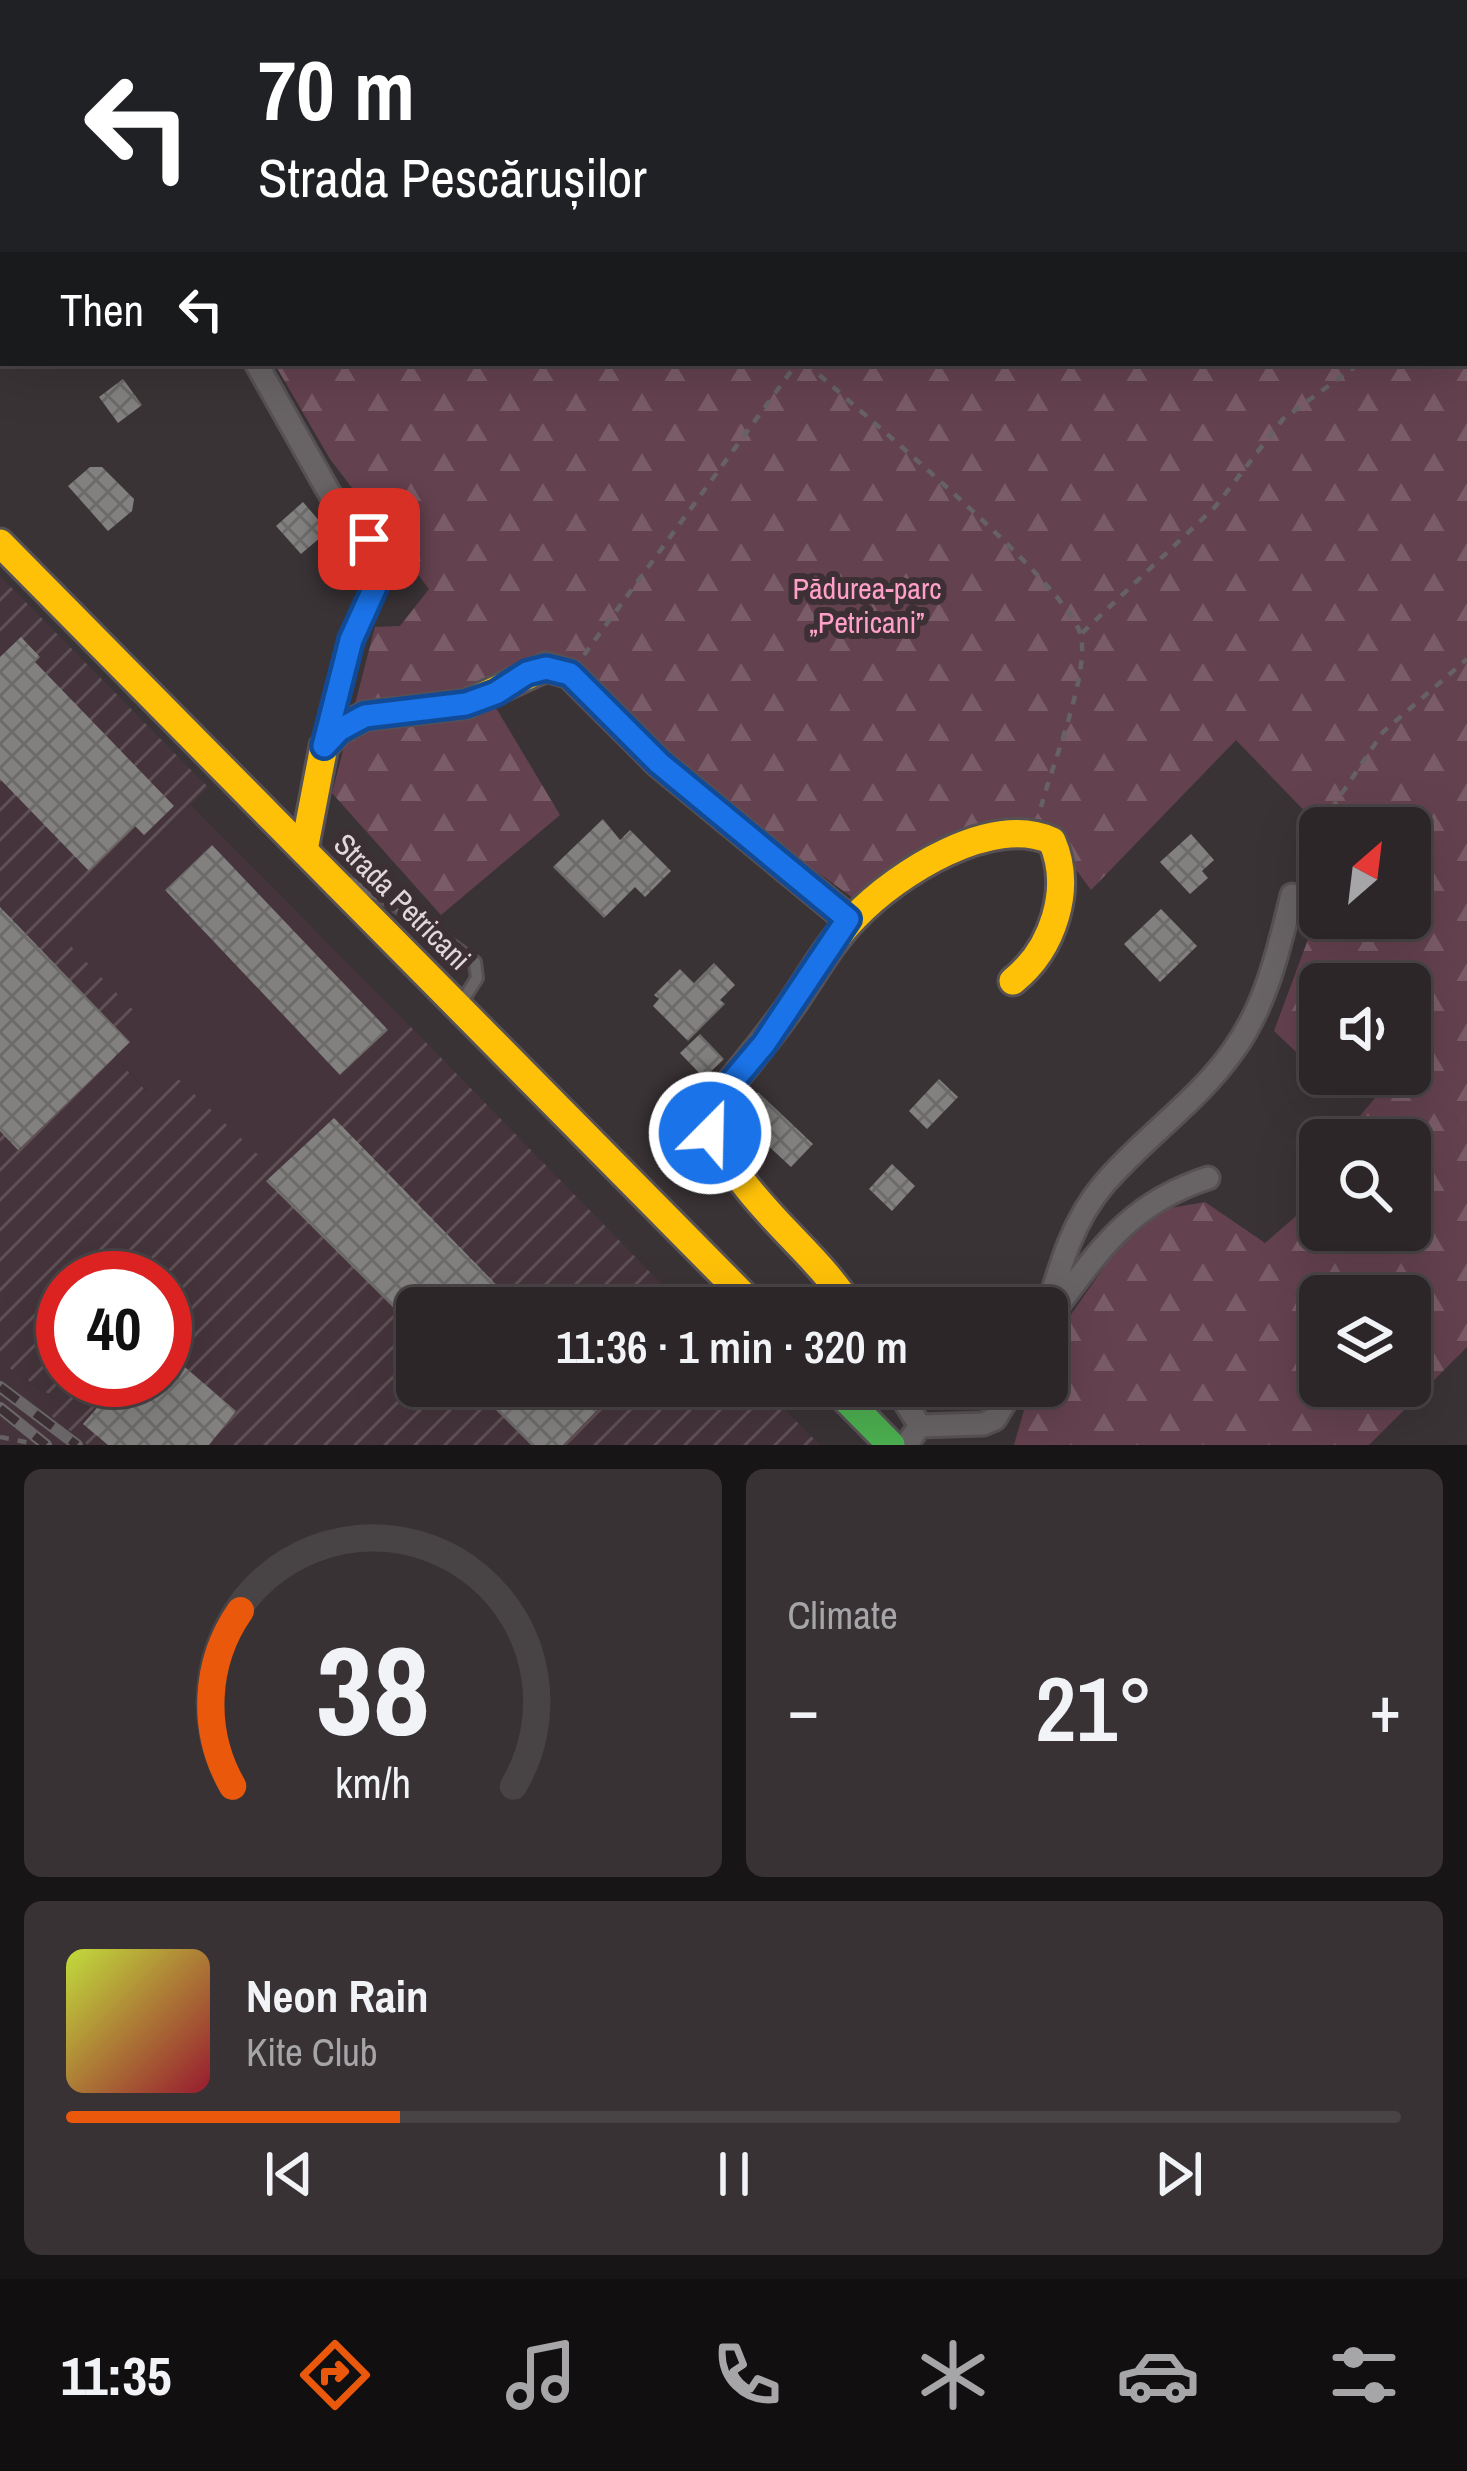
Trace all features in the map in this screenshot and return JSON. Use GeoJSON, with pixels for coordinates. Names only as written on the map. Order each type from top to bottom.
{"type":"FeatureCollection","features":[{"type":"Feature","properties":{"kind":"street"},"geometry":{"type":"LineString","coordinates":[[258,366],[330,494],[369,539],[377,556],[375,587],[351,640],[324,746],[304,850]]}},
{"type":"Feature","properties":{"kind":"street","name":"Strada Petricani"},"geometry":{"type":"LineString","coordinates":[[0,543],[735,1287]]}},
{"type":"Feature","properties":{"kind":"street"},"geometry":{"type":"LineString","coordinates":[[324,746],[339,730],[365,716],[466,704],[546,668],[570,674],[659,763],[848,919]]}},
{"type":"Feature","properties":{"kind":"street"},"geometry":{"type":"LineString","coordinates":[[840,1287],[722,1160],[710,1133],[709,1109],[764,1044],[848,919],[892,884],[957,848],[1014,829],[1036,830],[1057,845],[1065,875],[1048,941],[1034,966],[1013,981]]}},
{"type":"Feature","properties":{"kind":"street"},"geometry":{"type":"LineString","coordinates":[[1054,1287],[1064,1255],[1103,1185],[1205,1084],[1242,1038],[1271,974],[1292,895]]}},
{"type":"Feature","properties":{"kind":"street"},"geometry":{"type":"LineString","coordinates":[[1068,1295],[1132,1214],[1169,1191],[1208,1178]]}},
{"type":"Feature","properties":{"kind":"street"},"geometry":{"type":"LineString","coordinates":[[854,1407],[891,1445]]}},
{"type":"Feature","properties":{"kind":"street"},"geometry":{"type":"LineString","coordinates":[[908,1407],[920,1426]]}},
{"type":"Feature","properties":{"kind":"street"},"geometry":{"type":"LineString","coordinates":[[906,1445],[920,1426],[995,1420],[1006,1407]]}},
{"type":"Feature","properties":{"kind":"lane"},"geometry":{"type":"LineString","coordinates":[[330,875],[390,901],[475,962],[477,978],[460,1006]]}},
{"type":"Feature","properties":{"kind":"path"},"geometry":{"type":"LineString","coordinates":[[570,674],[795,366]]}},
{"type":"Feature","properties":{"kind":"path"},"geometry":{"type":"LineString","coordinates":[[809,366],[1037,572],[1081,634],[1079,676],[1036,830]]}},
{"type":"Feature","properties":{"kind":"path"},"geometry":{"type":"LineString","coordinates":[[1081,634],[1215,507],[1283,419],[1356,366]]}},
{"type":"Feature","properties":{"kind":"path"},"geometry":{"type":"LineString","coordinates":[[1292,895],[1320,826],[1383,732],[1467,659]]}},
{"type":"Feature","properties":{"kind":"path"},"geometry":{"type":"LineString","coordinates":[[0,1437],[30,1443]]}},
{"type":"Feature","properties":{"kind":"shaded area"},"geometry":{"type":"Polygon","coordinates":[[[0,576],[208,787],[61,936],[144,1021],[112,1054],[147,1092],[170,1071],[267,1163],[407,1023],[665,1287],[396,1287],[396,1407],[782,1407],[820,1445],[88,1445],[45,1411],[48,1407],[192,1407],[192,1251],[36,1251],[36,1386],[0,1362],[0,576]]]}},
{"type":"Feature","properties":{"kind":"shaded area"},"geometry":{"type":"Polygon","coordinates":[[[191,805],[407,1023],[267,1164],[170,1071],[148,1092],[112,1054],[60,936],[191,805]]]}},
{"type":"Feature","properties":{"kind":"shaded area"},"geometry":{"type":"Polygon","coordinates":[[[0,1362],[36,1386],[36,1407],[49,1407],[46,1412],[88,1445],[0,1445],[0,1362]]]}},
{"type":"Feature","properties":{"kind":"green space","name":"Pădurea-parc „Petricani”"},"geometry":{"type":"Polygon","coordinates":[[[276,366],[1467,366],[1467,1347],[1431,1383],[1431,1275],[1299,1275],[1299,1407],[1407,1407],[1369,1445],[1014,1445],[1025,1407],[1068,1407],[1068,1319],[1116,1250],[1165,1209],[1205,1202],[1265,1243],[1299,1213],[1299,1251],[1431,1251],[1431,1119],[1358,1119],[1378,1095],[1431,1095],[1431,963],[1299,963],[1308,939],[1431,939],[1431,807],[1301,807],[1236,740],[1091,890],[1039,819],[948,837],[860,903],[722,803],[554,654],[484,688],[560,815],[441,915],[332,793],[375,627],[400,626],[429,589],[330,459],[276,366]]]}},
{"type":"Feature","properties":{"kind":"green space","name":"Pădurea-parc „Petricani”"},"geometry":{"type":"Polygon","coordinates":[[[1299,964],[1299,1055],[1274,1031],[1299,964]]]}},
{"type":"Feature","properties":{"kind":"building"},"geometry":{"type":"Polygon","coordinates":[[[123,379],[142,405],[118,423],[99,397],[123,379]]]}},
{"type":"Feature","properties":{"kind":"building"},"geometry":{"type":"Polygon","coordinates":[[[90,467],[102,467],[134,499],[132,511],[108,531],[68,486],[90,467]]]}},
{"type":"Feature","properties":{"kind":"building"},"geometry":{"type":"Polygon","coordinates":[[[303,502],[328,531],[301,554],[276,526],[303,502]]]}},
{"type":"Feature","properties":{"kind":"building"},"geometry":{"type":"Polygon","coordinates":[[[21,637],[40,657],[35,662],[174,806],[144,835],[135,826],[89,871],[0,779],[0,657],[21,637]]]}},
{"type":"Feature","properties":{"kind":"building"},"geometry":{"type":"Polygon","coordinates":[[[603,819],[620,840],[630,830],[671,871],[645,897],[635,887],[604,918],[553,867],[603,819]]]}},
{"type":"Feature","properties":{"kind":"building"},"geometry":{"type":"Polygon","coordinates":[[[1191,834],[1214,860],[1202,871],[1208,878],[1190,894],[1160,862],[1191,834]]]}},
{"type":"Feature","properties":{"kind":"building"},"geometry":{"type":"Polygon","coordinates":[[[212,845],[388,1030],[340,1075],[165,890],[212,845]]]}},
{"type":"Feature","properties":{"kind":"building"},"geometry":{"type":"Polygon","coordinates":[[[0,907],[130,1042],[18,1150],[0,1131],[0,907]]]}},
{"type":"Feature","properties":{"kind":"building"},"geometry":{"type":"Polygon","coordinates":[[[1161,909],[1197,946],[1160,982],[1124,944],[1161,909]]]}},
{"type":"Feature","properties":{"kind":"building"},"geometry":{"type":"Polygon","coordinates":[[[714,963],[735,985],[720,1000],[725,1004],[688,1041],[653,1006],[659,999],[654,995],[680,969],[694,983],[714,963]]]}},
{"type":"Feature","properties":{"kind":"building"},"geometry":{"type":"Polygon","coordinates":[[[700,1034],[724,1059],[704,1078],[680,1053],[700,1034]]]}},
{"type":"Feature","properties":{"kind":"building"},"geometry":{"type":"Polygon","coordinates":[[[939,1079],[958,1097],[927,1129],[909,1111],[939,1079]]]}},
{"type":"Feature","properties":{"kind":"building"},"geometry":{"type":"Polygon","coordinates":[[[758,1092],[813,1144],[791,1167],[736,1116],[758,1092]]]}},
{"type":"Feature","properties":{"kind":"building"},"geometry":{"type":"Polygon","coordinates":[[[334,1118],[499,1287],[396,1287],[396,1310],[266,1181],[334,1118]]]}},
{"type":"Feature","properties":{"kind":"building"},"geometry":{"type":"Polygon","coordinates":[[[892,1164],[915,1186],[892,1211],[869,1189],[892,1164]]]}},
{"type":"Feature","properties":{"kind":"building"},"geometry":{"type":"Polygon","coordinates":[[[192,1373],[236,1411],[209,1445],[108,1445],[83,1424],[98,1407],[192,1407],[192,1373]]]}},
{"type":"Feature","properties":{"kind":"building"},"geometry":{"type":"Polygon","coordinates":[[[493,1407],[600,1407],[563,1445],[531,1445],[493,1407]]]}},
{"type":"Feature","properties":{"kind":"railway"},"geometry":{"type":"LineString","coordinates":[[0,1387],[77,1445]]}},
{"type":"Feature","properties":{"kind":"railway"},"geometry":{"type":"LineString","coordinates":[[0,1408],[46,1445]]}},
{"type":"Feature","properties":{"kind":"traffic: fast"},"geometry":{"type":"LineString","coordinates":[[854,1407],[891,1445]]}},
{"type":"Feature","properties":{"kind":"traffic: slow"},"geometry":{"type":"LineString","coordinates":[[0,543],[735,1287]]}},
{"type":"Feature","properties":{"kind":"traffic: slow"},"geometry":{"type":"LineString","coordinates":[[304,850],[324,746],[339,730],[365,716],[466,704],[546,667],[570,674],[659,763],[848,919]]}},
{"type":"Feature","properties":{"kind":"traffic: slow"},"geometry":{"type":"LineString","coordinates":[[836,1287],[732,1166],[709,1109],[751,1059],[837,938],[873,900],[947,852],[974,841],[1028,834],[1052,841],[1058,859],[1059,898],[1039,952],[1013,981]]}},
{"type":"Feature","properties":{"kind":"route"},"geometry":{"type":"LineString","coordinates":[[369,539],[377,556],[375,587],[351,640],[324,746],[339,730],[365,716],[466,704],[546,668],[570,674],[659,763],[848,919],[764,1044],[709,1109],[710,1133]]}}]}
